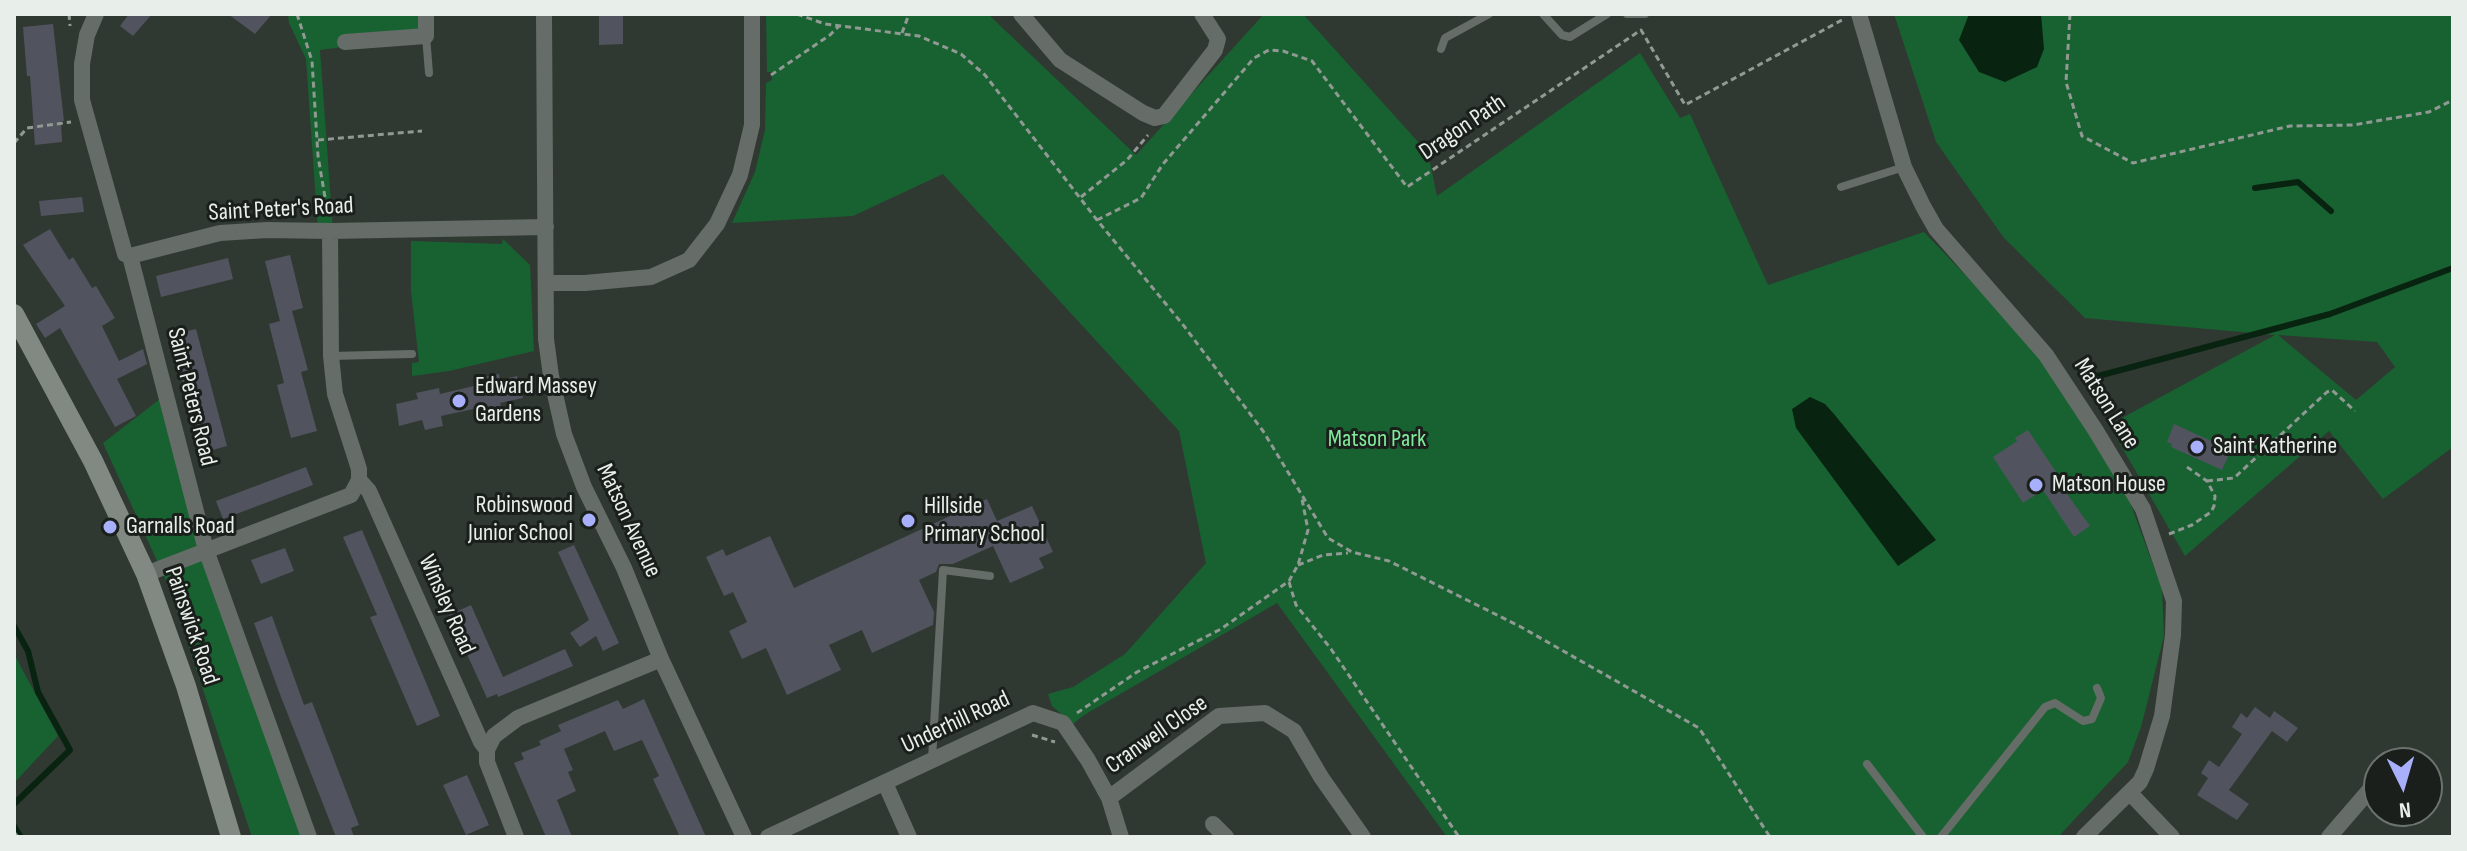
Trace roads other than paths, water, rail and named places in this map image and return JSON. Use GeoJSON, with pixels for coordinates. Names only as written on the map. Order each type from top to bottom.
{"type":"FeatureCollection","features":[{"type":"Feature","properties":{"kind":"main road","name":"Painswick Road"},"geometry":{"type":"LineString","coordinates":[[14,314],[93,461],[146,574],[186,686],[231,837]]}},
{"type":"Feature","properties":{"kind":"street"},"geometry":{"type":"LineString","coordinates":[[96,14],[87,35],[82,64],[82,100],[118,236],[125,254],[130,256]]}},
{"type":"Feature","properties":{"kind":"street"},"geometry":{"type":"LineString","coordinates":[[345,42],[426,36],[426,14]]}},
{"type":"Feature","properties":{"kind":"street","name":"Matson Avenue"},"geometry":{"type":"LineString","coordinates":[[544,14],[546,339],[564,434],[584,487],[624,568],[661,659],[744,837]]}},
{"type":"Feature","properties":{"kind":"street"},"geometry":{"type":"LineString","coordinates":[[546,283],[651,277],[689,260],[717,224],[740,175],[752,125],[752,14]]}},
{"type":"Feature","properties":{"kind":"street"},"geometry":{"type":"LineString","coordinates":[[1021,14],[1060,60],[1155,118],[1164,116],[1215,50],[1218,39],[1202,14]]}},
{"type":"Feature","properties":{"kind":"street","name":"Matson Lane"},"geometry":{"type":"LineString","coordinates":[[1859,14],[1904,167],[1936,229],[2046,355],[2096,431],[2143,509],[2174,601],[2173,635],[2162,716],[2146,769],[2130,793],[2084,837]]}},
{"type":"Feature","properties":{"kind":"street","name":"Saint Peter's Road"},"geometry":{"type":"LineString","coordinates":[[130,256],[220,233],[546,227]]}},
{"type":"Feature","properties":{"kind":"street"},"geometry":{"type":"LineString","coordinates":[[146,574],[351,495],[359,480],[359,469],[335,394],[331,356],[330,231]]}},
{"type":"Feature","properties":{"kind":"street","name":"Saint Peters Road"},"geometry":{"type":"LineString","coordinates":[[130,256],[206,550]]}},
{"type":"Feature","properties":{"kind":"street","name":"Winsley Road"},"geometry":{"type":"LineString","coordinates":[[359,480],[369,491],[487,750],[487,762],[494,784],[516,837]]}},
{"type":"Feature","properties":{"kind":"street"},"geometry":{"type":"LineString","coordinates":[[206,550],[309,837]]}},
{"type":"Feature","properties":{"kind":"street"},"geometry":{"type":"LineString","coordinates":[[487,750],[494,736],[518,718],[661,659]]}},
{"type":"Feature","properties":{"kind":"street","name":"Underhill Road"},"geometry":{"type":"LineString","coordinates":[[768,837],[1033,713],[1063,723],[1109,798]]}},
{"type":"Feature","properties":{"kind":"street","name":"Cranwell Close"},"geometry":{"type":"LineString","coordinates":[[1109,798],[1219,716],[1265,713],[1294,731],[1321,777],[1363,837]]}},
{"type":"Feature","properties":{"kind":"street","name":"Underhill Road"},"geometry":{"type":"LineString","coordinates":[[885,783],[909,837]]}},
{"type":"Feature","properties":{"kind":"street"},"geometry":{"type":"LineString","coordinates":[[2130,793],[2172,837]]}},
{"type":"Feature","properties":{"kind":"street"},"geometry":{"type":"LineString","coordinates":[[2333,827],[2363,796]]}},
{"type":"Feature","properties":{"kind":"street"},"geometry":{"type":"LineString","coordinates":[[1109,798],[1121,837]]}},
{"type":"Feature","properties":{"kind":"street"},"geometry":{"type":"LineString","coordinates":[[1213,824],[1226,837]]}},
{"type":"Feature","properties":{"kind":"lane"},"geometry":{"type":"LineString","coordinates":[[1441,49],[1445,38],[1489,14]]}},
{"type":"Feature","properties":{"kind":"lane"},"geometry":{"type":"LineString","coordinates":[[1543,14],[1562,35],[1570,37],[1607,14]]}},
{"type":"Feature","properties":{"kind":"lane"},"geometry":{"type":"LineString","coordinates":[[1627,14],[1645,14]]}},
{"type":"Feature","properties":{"kind":"lane"},"geometry":{"type":"LineString","coordinates":[[426,36],[429,73]]}},
{"type":"Feature","properties":{"kind":"lane"},"geometry":{"type":"LineString","coordinates":[[1841,187],[1904,167]]}},
{"type":"Feature","properties":{"kind":"lane"},"geometry":{"type":"LineString","coordinates":[[331,356],[412,354]]}},
{"type":"Feature","properties":{"kind":"lane"},"geometry":{"type":"LineString","coordinates":[[932,761],[943,570],[990,576]]}},
{"type":"Feature","properties":{"kind":"lane"},"geometry":{"type":"LineString","coordinates":[[1941,837],[2045,707],[2055,703],[2083,721],[2092,719],[2101,698],[2097,688]]}},
{"type":"Feature","properties":{"kind":"lane"},"geometry":{"type":"LineString","coordinates":[[1867,764],[1923,837]]}},
{"type":"Feature","properties":{"kind":"waterway"},"geometry":{"type":"LineString","coordinates":[[2255,188],[2298,182],[2331,211]]}},
{"type":"Feature","properties":{"kind":"waterway"},"geometry":{"type":"LineString","coordinates":[[2087,379],[2330,314],[2453,268]]}},
{"type":"Feature","properties":{"kind":"waterway"},"geometry":{"type":"LineString","coordinates":[[14,626],[28,651],[38,692],[70,750],[14,804]]}},
{"type":"Feature","properties":{"kind":"waterway"},"geometry":{"type":"LineString","coordinates":[[14,826],[21,837]]}},
{"type":"Feature","properties":{"kind":"place","name":"Edward Massey Gardens"},"geometry":{"type":"Point","coordinates":[459,401]}},
{"type":"Feature","properties":{"kind":"place","name":"Saint Katherine"},"geometry":{"type":"Point","coordinates":[2197,447]}},
{"type":"Feature","properties":{"kind":"place","name":"Matson House"},"geometry":{"type":"Point","coordinates":[2036,485]}},
{"type":"Feature","properties":{"kind":"place","name":"Robinswood Junior School"},"geometry":{"type":"Point","coordinates":[589,520]}},
{"type":"Feature","properties":{"kind":"place","name":"Hillside Primary School"},"geometry":{"type":"Point","coordinates":[908,521]}},
{"type":"Feature","properties":{"kind":"place","name":"Garnalls Road"},"geometry":{"type":"Point","coordinates":[110,527]}},
{"type":"Feature","properties":{"kind":"park label","name":"Matson Park"},"geometry":{"type":"Point","coordinates":[1377,440]}}]}
